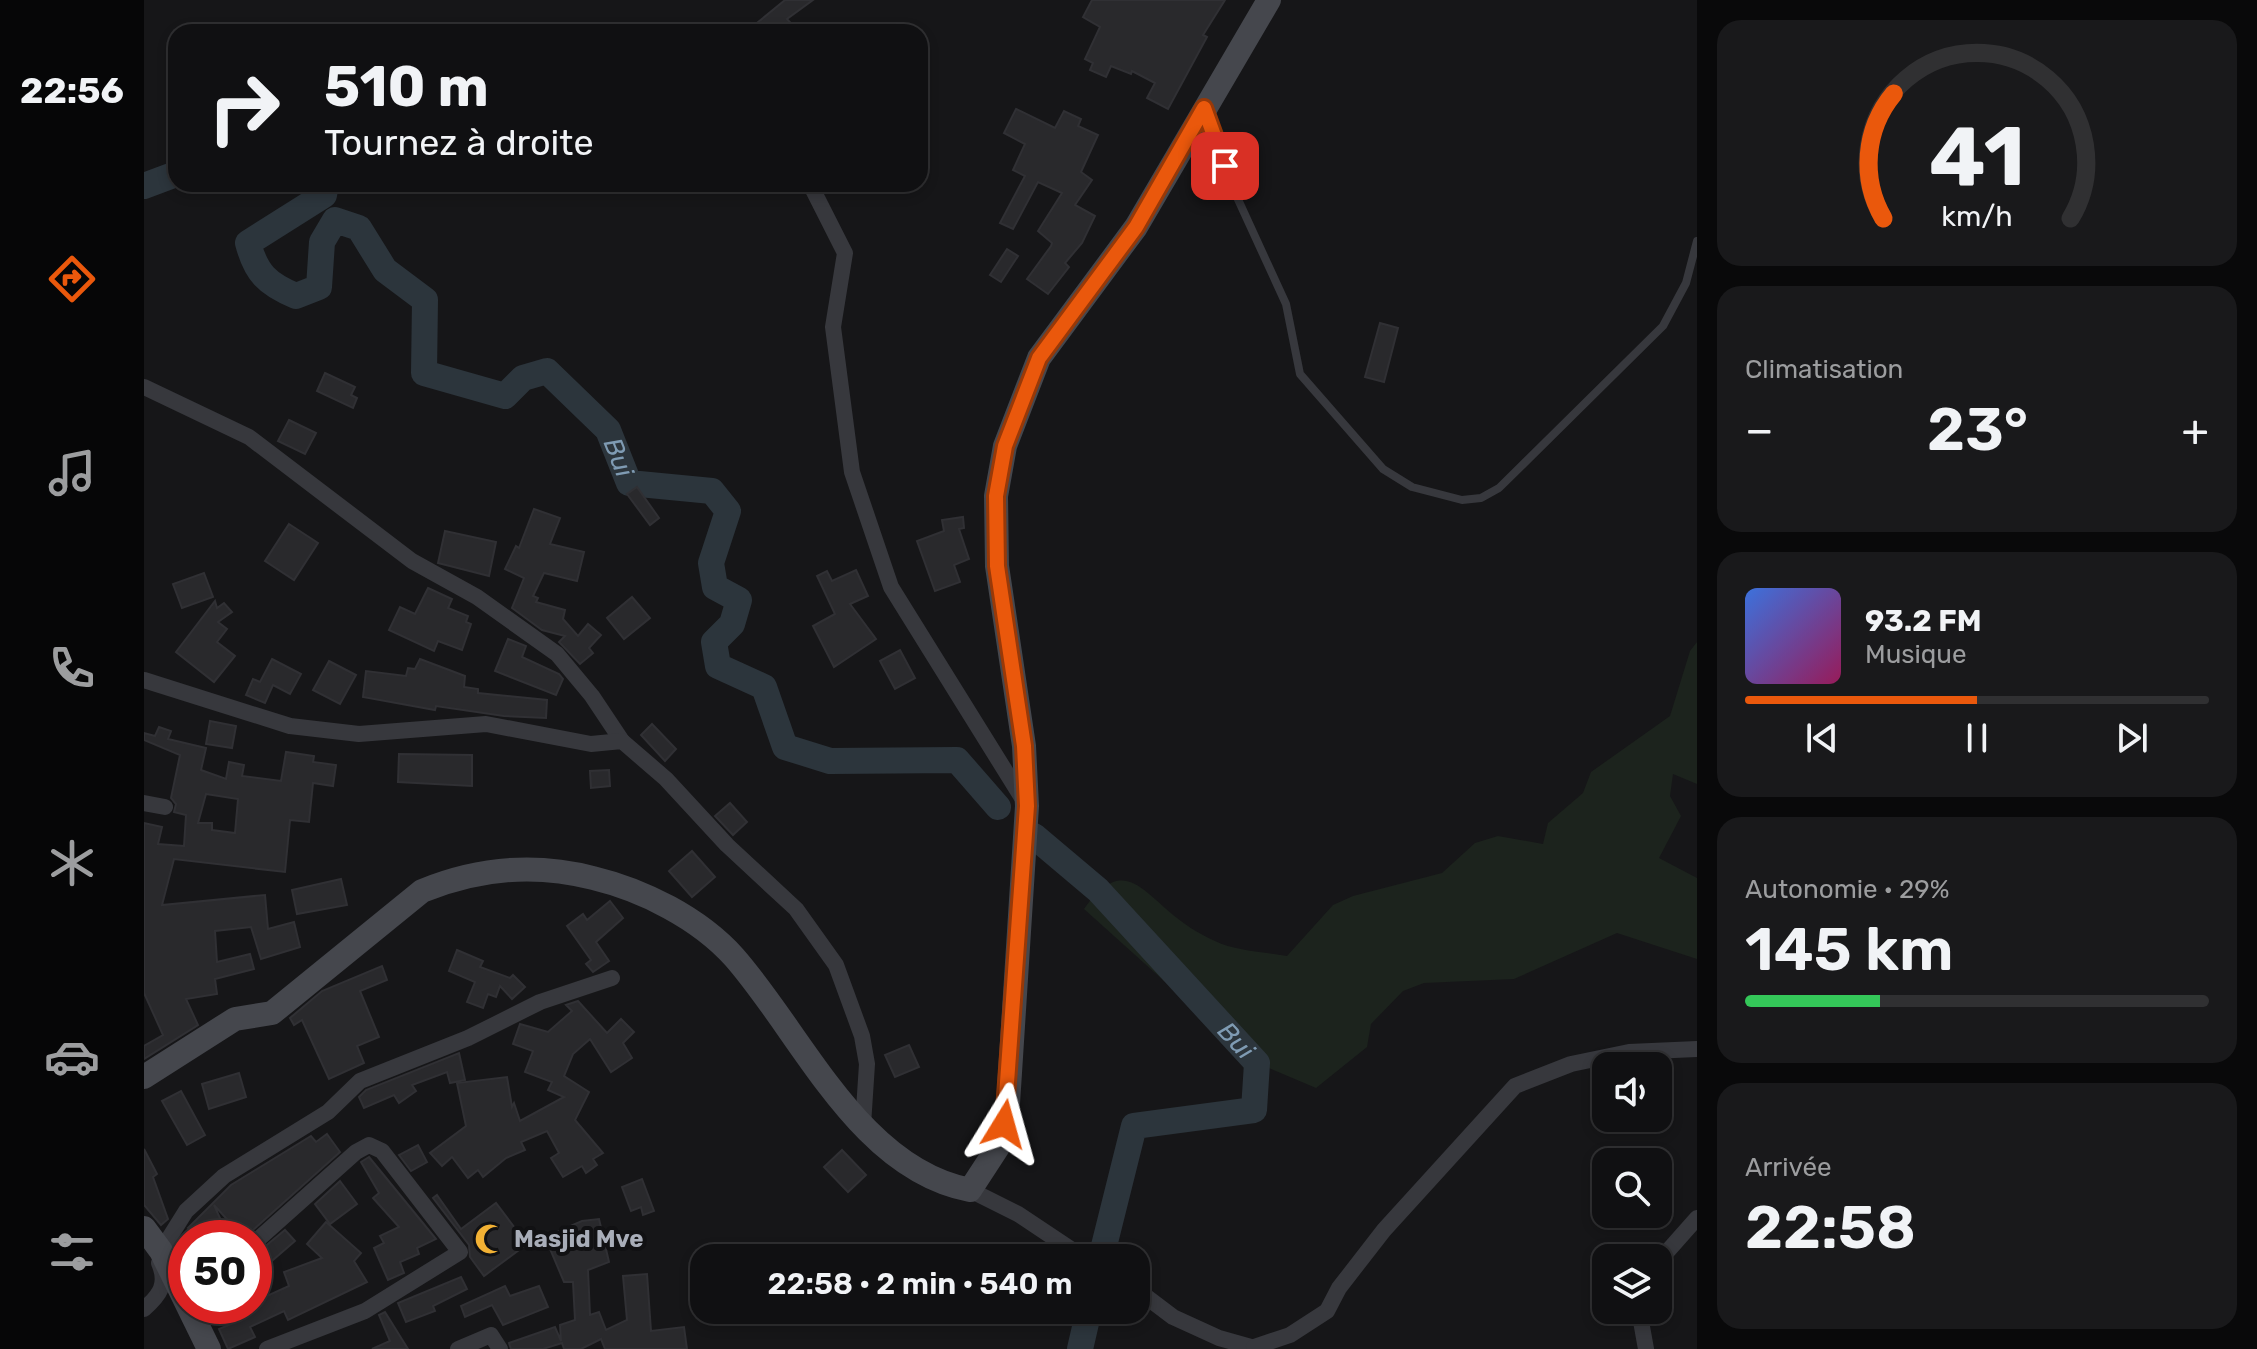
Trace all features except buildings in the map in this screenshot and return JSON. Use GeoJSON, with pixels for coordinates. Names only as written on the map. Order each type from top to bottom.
{"type":"FeatureCollection","features":[{"type":"Feature","properties":{"kind":"main road"},"geometry":{"type":"LineString","coordinates":[[144,1077],[235,1019],[272,1013],[422,891],[450,879],[496,869],[558,869],[623,885],[707,932],[733,957],[863,1125],[923,1174],[948,1186],[970,1190],[1000,1144],[1008,1104],[1027,806],[1024,746],[997,566],[996,496],[1005,446],[1039,358],[1136,227],[1269,0]]}},
{"type":"Feature","properties":{"kind":"main road"},"geometry":{"type":"LineString","coordinates":[[152,1239],[168,1268]]}},
{"type":"Feature","properties":{"kind":"main road"},"geometry":{"type":"LineString","coordinates":[[197,1324],[209,1349]]}},
{"type":"Feature","properties":{"kind":"street"},"geometry":{"type":"LineString","coordinates":[[814,192],[845,253],[833,327],[850,457],[891,587],[1027,806]]}},
{"type":"Feature","properties":{"kind":"street"},"geometry":{"type":"LineString","coordinates":[[144,387],[249,437],[412,561],[477,597],[557,654],[592,696],[622,741],[666,779],[727,845],[796,909],[836,965],[862,1036],[867,1064],[863,1125]]}},
{"type":"Feature","properties":{"kind":"street"},"geometry":{"type":"LineString","coordinates":[[144,680],[290,726],[359,734],[486,724],[591,744],[622,741]]}},
{"type":"Feature","properties":{"kind":"street"},"geometry":{"type":"LineString","coordinates":[[144,803],[165,807]]}},
{"type":"Feature","properties":{"kind":"street"},"geometry":{"type":"LineString","coordinates":[[144,1309],[162,1291],[165,1277],[152,1239],[224,1176],[328,1112],[360,1081],[468,1038],[540,1002],[612,978]]}},
{"type":"Feature","properties":{"kind":"street"},"geometry":{"type":"LineString","coordinates":[[1150,1300],[1173,1317],[1219,1338],[1256,1348],[1290,1335],[1327,1311],[1339,1288],[1384,1230],[1515,1086],[1571,1064],[1629,1052],[1697,1049]]}},
{"type":"Feature","properties":{"kind":"street"},"geometry":{"type":"LineString","coordinates":[[267,1349],[365,1311],[460,1252],[382,1151],[369,1145],[356,1152],[272,1227]]}},
{"type":"Feature","properties":{"kind":"street"},"geometry":{"type":"LineString","coordinates":[[970,1190],[1018,1214],[1063,1244]]}},
{"type":"Feature","properties":{"kind":"street"},"geometry":{"type":"LineString","coordinates":[[1672,1246],[1697,1218]]}},
{"type":"Feature","properties":{"kind":"street"},"geometry":{"type":"LineString","coordinates":[[1642,1324],[1646,1349]]}},
{"type":"Feature","properties":{"kind":"street"},"geometry":{"type":"LineString","coordinates":[[458,1349],[491,1335],[500,1349]]}},
{"type":"Feature","properties":{"kind":"lane"},"geometry":{"type":"LineString","coordinates":[[1204,108],[1236,195],[1286,304],[1300,374],[1383,469],[1425,490],[1462,500],[1481,498],[1499,488],[1663,326],[1686,283],[1697,241]]}},
{"type":"Feature","properties":{"kind":"shaded area"},"geometry":{"type":"Polygon","coordinates":[[[1697,642],[1697,784],[1673,774],[1670,796],[1681,816],[1659,858],[1697,878],[1697,959],[1617,933],[1514,979],[1424,983],[1403,991],[1371,1024],[1367,1047],[1316,1088],[1257,1063],[1222,1009],[1164,981],[1084,909],[1110,883],[1132,883],[1186,925],[1215,941],[1241,949],[1287,956],[1333,905],[1353,896],[1442,873],[1475,843],[1498,836],[1543,844],[1548,823],[1583,793],[1591,772],[1670,716],[1690,651],[1697,642]]]}},
{"type":"Feature","properties":{"kind":"waterway","name":"Bui"},"geometry":{"type":"LineString","coordinates":[[144,186],[168,177]]}},
{"type":"Feature","properties":{"kind":"waterway","name":"Bui"},"geometry":{"type":"LineString","coordinates":[[325,192],[248,243],[259,270],[270,282],[296,296],[319,287],[322,242],[335,220],[359,228],[385,270],[425,300],[424,373],[505,396],[523,378],[547,371],[608,430],[629,483],[712,491],[728,511],[711,563],[715,587],[739,600],[732,624],[714,642],[718,666],[764,687],[785,747],[830,761],[957,760],[998,807]]}},
{"type":"Feature","properties":{"kind":"waterway","name":"Bui"},"geometry":{"type":"LineString","coordinates":[[1034,836],[1098,890],[1257,1063],[1254,1110],[1134,1126],[1104,1244]]}},
{"type":"Feature","properties":{"kind":"waterway","name":"Bui"},"geometry":{"type":"LineString","coordinates":[[1080,1349],[1086,1324]]}},
{"type":"Feature","properties":{"kind":"place","name":"Masjid Mve"},"geometry":{"type":"Point","coordinates":[490,1239]}},
{"type":"Feature","properties":{"kind":"route"},"geometry":{"type":"LineString","coordinates":[[1004,1124],[1008,1104],[1027,806],[1024,746],[997,566],[996,496],[1005,446],[1022,395],[1039,358],[1136,227],[1204,108],[1225,166]]}}]}
